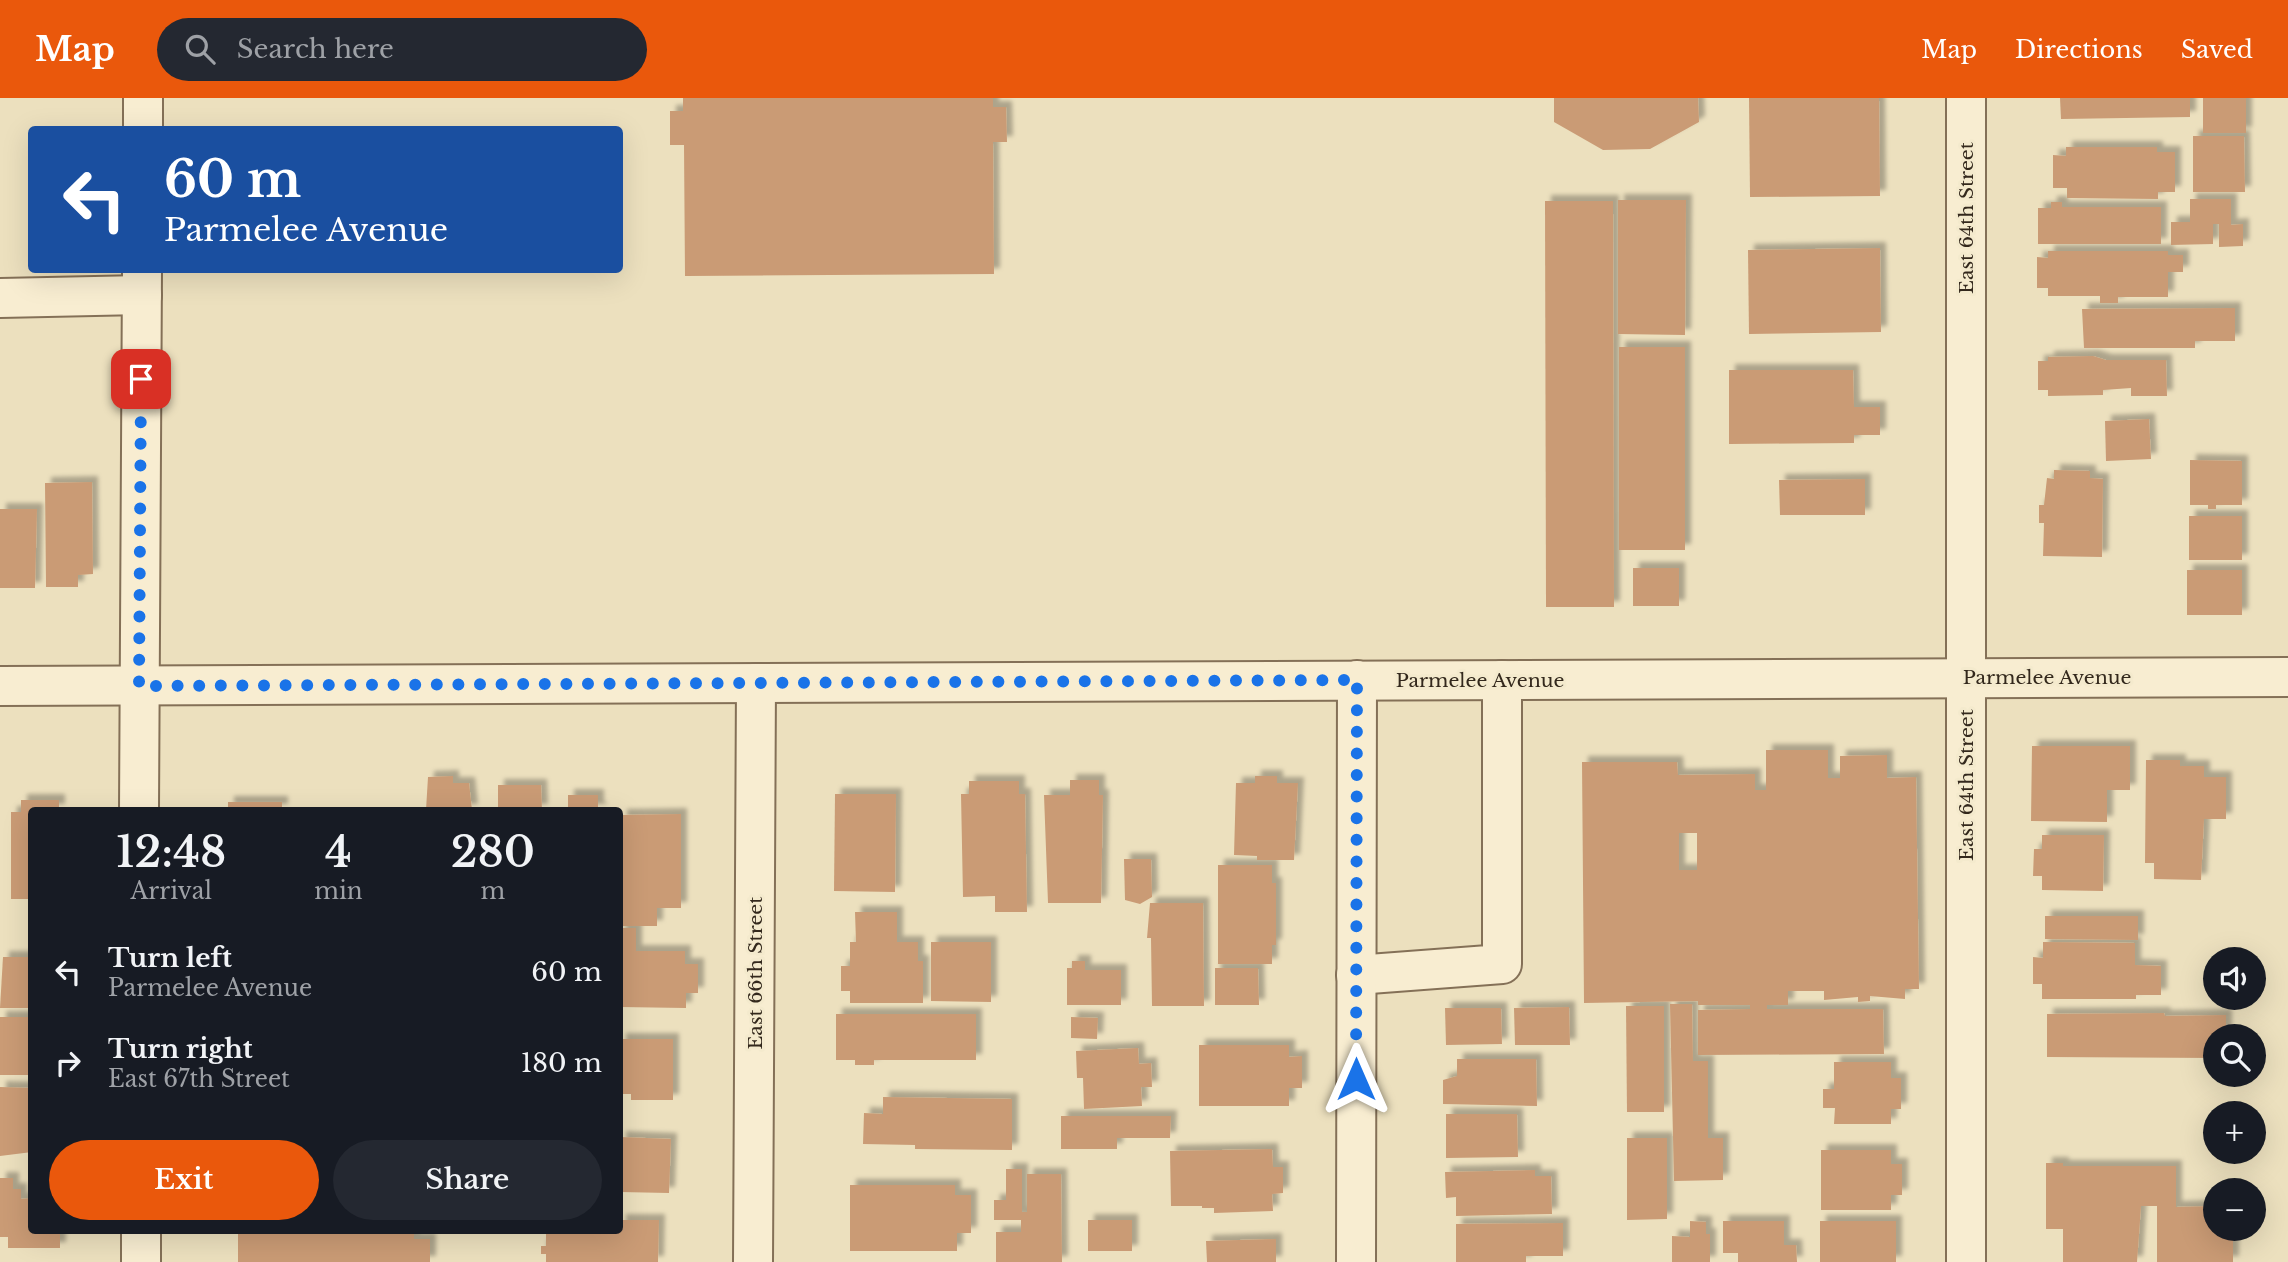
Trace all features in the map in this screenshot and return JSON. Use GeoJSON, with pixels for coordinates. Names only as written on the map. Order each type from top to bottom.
{"type":"FeatureCollection","features":[{"type":"Feature","properties":{"kind":"street"},"geometry":{"type":"LineString","coordinates":[[143,98],[143,126]]}},
{"type":"Feature","properties":{"kind":"street","name":"East 64th Street"},"geometry":{"type":"LineString","coordinates":[[1966,98],[1966,1262]]}},
{"type":"Feature","properties":{"kind":"street"},"geometry":{"type":"LineString","coordinates":[[0,298],[142,282],[139,807]]}},
{"type":"Feature","properties":{"kind":"street","name":"Parmelee Avenue"},"geometry":{"type":"LineString","coordinates":[[0,687],[2288,677]]}},
{"type":"Feature","properties":{"kind":"street"},"geometry":{"type":"LineString","coordinates":[[1356,1262],[1357,680]]}},
{"type":"Feature","properties":{"kind":"street"},"geometry":{"type":"LineString","coordinates":[[1356,975],[1503,964],[1503,680]]}},
{"type":"Feature","properties":{"kind":"street","name":"East 66th Street"},"geometry":{"type":"LineString","coordinates":[[753,1262],[756,683]]}},
{"type":"Feature","properties":{"kind":"street"},"geometry":{"type":"LineString","coordinates":[[141,1234],[141,1262]]}},
{"type":"Feature","properties":{"kind":"building"},"geometry":{"type":"Polygon","coordinates":[[[683,98],[993,98],[993,107],[1006,107],[1007,142],[993,142],[994,274],[685,276],[684,145],[670,145],[670,111],[683,111],[683,98]]]}},
{"type":"Feature","properties":{"kind":"building"},"geometry":{"type":"Polygon","coordinates":[[[1554,98],[1698,98],[1699,122],[1650,149],[1603,150],[1554,122],[1554,98]]]}},
{"type":"Feature","properties":{"kind":"building"},"geometry":{"type":"Polygon","coordinates":[[[1749,98],[1879,98],[1880,196],[1750,197],[1749,98]]]}},
{"type":"Feature","properties":{"kind":"building"},"geometry":{"type":"Polygon","coordinates":[[[2060,98],[2190,98],[2190,117],[2061,119],[2060,98]]]}},
{"type":"Feature","properties":{"kind":"building"},"geometry":{"type":"Polygon","coordinates":[[[2203,98],[2246,98],[2246,133],[2203,133],[2203,98]]]}},
{"type":"Feature","properties":{"kind":"building"},"geometry":{"type":"Polygon","coordinates":[[[2193,136],[2244,136],[2245,192],[2193,192],[2193,136]]]}},
{"type":"Feature","properties":{"kind":"building"},"geometry":{"type":"Polygon","coordinates":[[[2066,147],[2157,147],[2157,152],[2175,152],[2175,192],[2158,192],[2158,199],[2067,198],[2067,188],[2053,188],[2053,155],[2066,156],[2066,147]]]}},
{"type":"Feature","properties":{"kind":"building"},"geometry":{"type":"Polygon","coordinates":[[[2190,199],[2231,199],[2231,225],[2243,224],[2243,246],[2219,247],[2219,224],[2213,224],[2213,244],[2171,245],[2171,222],[2190,222],[2190,199]]]}},
{"type":"Feature","properties":{"kind":"building"},"geometry":{"type":"Polygon","coordinates":[[[1618,200],[1686,200],[1685,335],[1618,334],[1618,200]]]}},
{"type":"Feature","properties":{"kind":"building"},"geometry":{"type":"Polygon","coordinates":[[[1545,201],[1613,201],[1614,607],[1546,607],[1545,201]]]}},
{"type":"Feature","properties":{"kind":"building"},"geometry":{"type":"Polygon","coordinates":[[[2051,202],[2062,202],[2062,207],[2161,207],[2161,244],[2038,244],[2038,208],[2051,208],[2051,202]]]}},
{"type":"Feature","properties":{"kind":"building"},"geometry":{"type":"Polygon","coordinates":[[[1880,248],[1881,332],[1749,334],[1748,250],[1880,248]]]}},
{"type":"Feature","properties":{"kind":"building"},"geometry":{"type":"Polygon","coordinates":[[[2048,251],[2168,251],[2168,255],[2183,255],[2183,272],[2168,272],[2168,297],[2118,297],[2118,303],[2100,303],[2100,296],[2048,296],[2048,288],[2037,288],[2037,257],[2048,258],[2048,251]]]}},
{"type":"Feature","properties":{"kind":"building"},"geometry":{"type":"Polygon","coordinates":[[[2235,308],[2235,341],[2195,341],[2195,348],[2084,348],[2082,309],[2235,308]]]}},
{"type":"Feature","properties":{"kind":"building"},"geometry":{"type":"Polygon","coordinates":[[[1619,347],[1685,347],[1685,550],[1619,550],[1619,347]]]}},
{"type":"Feature","properties":{"kind":"building"},"geometry":{"type":"Polygon","coordinates":[[[2093,356],[2106,360],[2166,360],[2167,396],[2131,396],[2131,388],[2103,390],[2103,395],[2048,396],[2048,390],[2038,390],[2038,361],[2048,361],[2048,357],[2093,356]]]}},
{"type":"Feature","properties":{"kind":"building"},"geometry":{"type":"Polygon","coordinates":[[[1729,370],[1853,370],[1854,407],[1880,407],[1880,435],[1854,435],[1854,443],[1729,444],[1729,370]]]}},
{"type":"Feature","properties":{"kind":"building"},"geometry":{"type":"Polygon","coordinates":[[[2149,419],[2151,459],[2106,461],[2105,421],[2149,419]]]}},
{"type":"Feature","properties":{"kind":"building"},"geometry":{"type":"Polygon","coordinates":[[[2190,460],[2242,461],[2242,505],[2216,505],[2216,509],[2208,509],[2208,505],[2190,505],[2190,460]]]}},
{"type":"Feature","properties":{"kind":"building"},"geometry":{"type":"Polygon","coordinates":[[[2054,470],[2090,471],[2090,478],[2103,479],[2102,557],[2043,556],[2044,523],[2039,523],[2039,505],[2044,505],[2047,478],[2054,479],[2054,470]]]}},
{"type":"Feature","properties":{"kind":"building"},"geometry":{"type":"Polygon","coordinates":[[[1865,479],[1865,515],[1780,515],[1779,480],[1865,479]]]}},
{"type":"Feature","properties":{"kind":"building"},"geometry":{"type":"Polygon","coordinates":[[[92,482],[93,574],[78,575],[78,587],[46,587],[45,483],[92,482]]]}},
{"type":"Feature","properties":{"kind":"building"},"geometry":{"type":"Polygon","coordinates":[[[0,509],[37,509],[35,588],[0,588],[0,509]]]}},
{"type":"Feature","properties":{"kind":"building"},"geometry":{"type":"Polygon","coordinates":[[[2189,516],[2242,516],[2242,560],[2189,560],[2189,516]]]}},
{"type":"Feature","properties":{"kind":"building"},"geometry":{"type":"Polygon","coordinates":[[[1633,568],[1679,568],[1679,606],[1633,606],[1633,568]]]}},
{"type":"Feature","properties":{"kind":"building"},"geometry":{"type":"Polygon","coordinates":[[[2187,570],[2242,570],[2242,615],[2187,615],[2187,570]]]}},
{"type":"Feature","properties":{"kind":"building"},"geometry":{"type":"Polygon","coordinates":[[[2032,746],[2130,746],[2130,790],[2107,790],[2107,822],[2031,821],[2032,746]]]}},
{"type":"Feature","properties":{"kind":"building"},"geometry":{"type":"Polygon","coordinates":[[[1766,750],[1828,750],[1828,778],[1840,778],[1840,756],[1887,755],[1887,778],[1916,777],[1919,989],[1905,989],[1905,999],[1870,996],[1870,1001],[1858,1002],[1858,997],[1824,1000],[1824,991],[1788,991],[1788,1005],[1767,1005],[1767,1009],[1883,1009],[1884,1054],[1698,1055],[1698,1010],[1750,1009],[1750,1005],[1698,1005],[1698,1001],[1584,1003],[1582,762],[1677,762],[1678,775],[1755,774],[1755,790],[1766,790],[1766,750]],[[1679,833],[1679,870],[1697,870],[1697,833],[1679,833]]]}},
{"type":"Feature","properties":{"kind":"building"},"geometry":{"type":"Polygon","coordinates":[[[2146,760],[2180,760],[2180,766],[2204,766],[2204,777],[2226,777],[2226,819],[2204,819],[2201,880],[2154,879],[2154,863],[2145,863],[2146,760]]]}},
{"type":"Feature","properties":{"kind":"building"},"geometry":{"type":"Polygon","coordinates":[[[453,776],[453,783],[469,783],[472,807],[426,807],[428,777],[453,776]]]}},
{"type":"Feature","properties":{"kind":"building"},"geometry":{"type":"Polygon","coordinates":[[[1255,776],[1277,776],[1277,783],[1298,783],[1294,860],[1257,860],[1257,856],[1234,855],[1236,783],[1255,783],[1255,776]]]}},
{"type":"Feature","properties":{"kind":"building"},"geometry":{"type":"Polygon","coordinates":[[[1070,780],[1099,780],[1099,795],[1103,795],[1101,903],[1048,903],[1044,795],[1070,795],[1070,780]]]}},
{"type":"Feature","properties":{"kind":"building"},"geometry":{"type":"Polygon","coordinates":[[[969,781],[1019,781],[1019,794],[1025,794],[1027,912],[995,912],[995,896],[963,897],[961,794],[969,794],[969,781]]]}},
{"type":"Feature","properties":{"kind":"building"},"geometry":{"type":"Polygon","coordinates":[[[498,785],[541,785],[542,807],[498,807],[498,785]]]}},
{"type":"Feature","properties":{"kind":"building"},"geometry":{"type":"Polygon","coordinates":[[[835,794],[896,794],[895,892],[834,891],[835,794]]]}},
{"type":"Feature","properties":{"kind":"building"},"geometry":{"type":"Polygon","coordinates":[[[568,795],[598,795],[598,807],[568,807],[568,795]]]}},
{"type":"Feature","properties":{"kind":"building"},"geometry":{"type":"Polygon","coordinates":[[[21,800],[59,800],[59,807],[28,807],[28,899],[11,899],[11,812],[21,812],[21,800]]]}},
{"type":"Feature","properties":{"kind":"building"},"geometry":{"type":"Polygon","coordinates":[[[228,802],[282,802],[282,807],[228,807],[228,802]]]}},
{"type":"Feature","properties":{"kind":"building"},"geometry":{"type":"Polygon","coordinates":[[[681,814],[681,908],[657,908],[657,926],[623,926],[623,815],[681,814]]]}},
{"type":"Feature","properties":{"kind":"building"},"geometry":{"type":"Polygon","coordinates":[[[2042,835],[2104,835],[2103,891],[2042,890],[2042,876],[2033,876],[2034,849],[2042,849],[2042,835]]]}},
{"type":"Feature","properties":{"kind":"building"},"geometry":{"type":"Polygon","coordinates":[[[1124,859],[1151,859],[1152,897],[1140,904],[1125,900],[1124,859]]]}},
{"type":"Feature","properties":{"kind":"building"},"geometry":{"type":"Polygon","coordinates":[[[1218,865],[1272,865],[1272,883],[1276,883],[1276,945],[1272,945],[1272,964],[1218,964],[1218,865]]]}},
{"type":"Feature","properties":{"kind":"building"},"geometry":{"type":"Polygon","coordinates":[[[1150,903],[1203,903],[1204,1006],[1152,1006],[1151,938],[1147,938],[1150,903]]]}},
{"type":"Feature","properties":{"kind":"building"},"geometry":{"type":"Polygon","coordinates":[[[855,912],[897,912],[897,942],[918,942],[918,961],[923,961],[923,1003],[850,1003],[850,991],[841,991],[841,966],[850,966],[850,942],[856,942],[855,912]]]}},
{"type":"Feature","properties":{"kind":"building"},"geometry":{"type":"Polygon","coordinates":[[[2045,916],[2138,916],[2138,940],[2045,939],[2045,916]]]}},
{"type":"Feature","properties":{"kind":"building"},"geometry":{"type":"Polygon","coordinates":[[[623,928],[636,928],[636,951],[685,951],[685,964],[698,964],[698,993],[686,993],[686,1008],[623,1007],[623,928]]]}},
{"type":"Feature","properties":{"kind":"building"},"geometry":{"type":"Polygon","coordinates":[[[931,942],[991,942],[991,1002],[931,1001],[931,942]]]}},
{"type":"Feature","properties":{"kind":"building"},"geometry":{"type":"Polygon","coordinates":[[[2043,942],[2135,943],[2135,965],[2161,966],[2161,995],[2136,995],[2136,999],[2042,999],[2042,984],[2033,984],[2033,957],[2043,958],[2043,942]]]}},
{"type":"Feature","properties":{"kind":"building"},"geometry":{"type":"Polygon","coordinates":[[[3,957],[28,957],[28,1008],[0,1008],[3,957]]]}},
{"type":"Feature","properties":{"kind":"building"},"geometry":{"type":"Polygon","coordinates":[[[1072,961],[1085,961],[1085,970],[1121,970],[1121,1005],[1067,1005],[1067,968],[1072,968],[1072,961]]]}},
{"type":"Feature","properties":{"kind":"building"},"geometry":{"type":"Polygon","coordinates":[[[1215,968],[1258,968],[1259,1005],[1215,1005],[1215,968]]]}},
{"type":"Feature","properties":{"kind":"building"},"geometry":{"type":"Polygon","coordinates":[[[1670,1004],[1692,1004],[1693,1061],[1708,1061],[1708,1138],[1723,1138],[1723,1180],[1674,1181],[1670,1004]]]}},
{"type":"Feature","properties":{"kind":"building"},"geometry":{"type":"Polygon","coordinates":[[[1626,1006],[1664,1006],[1664,1112],[1627,1112],[1626,1006]]]}},
{"type":"Feature","properties":{"kind":"building"},"geometry":{"type":"Polygon","coordinates":[[[1569,1007],[1570,1045],[1515,1045],[1514,1008],[1569,1007]]]}},
{"type":"Feature","properties":{"kind":"building"},"geometry":{"type":"Polygon","coordinates":[[[1445,1008],[1501,1008],[1502,1044],[1446,1045],[1445,1008]]]}},
{"type":"Feature","properties":{"kind":"building"},"geometry":{"type":"Polygon","coordinates":[[[836,1014],[976,1014],[976,1060],[874,1060],[874,1065],[855,1065],[855,1060],[836,1060],[836,1014]]]}},
{"type":"Feature","properties":{"kind":"building"},"geometry":{"type":"Polygon","coordinates":[[[2047,1014],[2226,1015],[2226,1024],[2203,1024],[2203,1058],[2047,1057],[2047,1014]]]}},
{"type":"Feature","properties":{"kind":"building"},"geometry":{"type":"Polygon","coordinates":[[[0,1017],[28,1017],[28,1075],[0,1075],[0,1017]]]}},
{"type":"Feature","properties":{"kind":"building"},"geometry":{"type":"Polygon","coordinates":[[[1071,1017],[1098,1018],[1097,1039],[1071,1038],[1071,1017]]]}},
{"type":"Feature","properties":{"kind":"building"},"geometry":{"type":"Polygon","coordinates":[[[623,1039],[673,1039],[673,1100],[631,1100],[631,1094],[623,1094],[623,1039]]]}},
{"type":"Feature","properties":{"kind":"building"},"geometry":{"type":"Polygon","coordinates":[[[1199,1045],[1289,1045],[1289,1057],[1302,1056],[1302,1088],[1289,1088],[1289,1106],[1199,1106],[1199,1045]]]}},
{"type":"Feature","properties":{"kind":"building"},"geometry":{"type":"Polygon","coordinates":[[[1138,1048],[1139,1064],[1151,1063],[1152,1087],[1141,1087],[1142,1106],[1084,1109],[1083,1078],[1077,1078],[1076,1051],[1138,1048]]]}},
{"type":"Feature","properties":{"kind":"building"},"geometry":{"type":"Polygon","coordinates":[[[1457,1059],[1536,1059],[1537,1106],[1443,1104],[1443,1080],[1457,1076],[1457,1059]]]}},
{"type":"Feature","properties":{"kind":"building"},"geometry":{"type":"Polygon","coordinates":[[[1834,1062],[1891,1062],[1891,1078],[1901,1078],[1901,1109],[1891,1109],[1891,1124],[1834,1124],[1835,1108],[1823,1108],[1823,1089],[1834,1089],[1834,1062]]]}},
{"type":"Feature","properties":{"kind":"building"},"geometry":{"type":"Polygon","coordinates":[[[0,1087],[28,1088],[28,1152],[0,1156],[0,1087]]]}},
{"type":"Feature","properties":{"kind":"building"},"geometry":{"type":"Polygon","coordinates":[[[883,1097],[1012,1099],[1012,1150],[915,1149],[915,1145],[863,1144],[864,1113],[883,1114],[883,1097]]]}},
{"type":"Feature","properties":{"kind":"building"},"geometry":{"type":"Polygon","coordinates":[[[1446,1114],[1517,1114],[1518,1157],[1446,1158],[1446,1114]]]}},
{"type":"Feature","properties":{"kind":"building"},"geometry":{"type":"Polygon","coordinates":[[[1061,1116],[1171,1116],[1170,1138],[1117,1138],[1117,1149],[1061,1149],[1061,1116]]]}},
{"type":"Feature","properties":{"kind":"building"},"geometry":{"type":"Polygon","coordinates":[[[623,1137],[671,1139],[669,1193],[623,1192],[623,1137]]]}},
{"type":"Feature","properties":{"kind":"building"},"geometry":{"type":"Polygon","coordinates":[[[1627,1138],[1667,1138],[1667,1219],[1627,1220],[1627,1138]]]}},
{"type":"Feature","properties":{"kind":"building"},"geometry":{"type":"Polygon","coordinates":[[[1272,1149],[1273,1167],[1283,1167],[1283,1193],[1272,1194],[1273,1211],[1214,1213],[1214,1208],[1202,1206],[1171,1206],[1170,1151],[1272,1149]]]}},
{"type":"Feature","properties":{"kind":"building"},"geometry":{"type":"Polygon","coordinates":[[[1821,1150],[1891,1150],[1891,1164],[1902,1164],[1902,1195],[1891,1195],[1891,1210],[1821,1210],[1821,1150]]]}},
{"type":"Feature","properties":{"kind":"building"},"geometry":{"type":"Polygon","coordinates":[[[2046,1163],[2063,1163],[2063,1166],[2176,1166],[2176,1207],[2203,1206],[2203,1241],[2233,1241],[2233,1262],[2157,1262],[2157,1206],[2141,1206],[2137,1262],[2063,1262],[2063,1229],[2046,1229],[2046,1163]]]}},
{"type":"Feature","properties":{"kind":"building"},"geometry":{"type":"Polygon","coordinates":[[[1006,1169],[1022,1169],[1022,1212],[1027,1212],[1027,1174],[1061,1174],[1062,1262],[996,1262],[996,1232],[1021,1232],[1021,1220],[994,1220],[994,1200],[1006,1200],[1006,1169]]]}},
{"type":"Feature","properties":{"kind":"building"},"geometry":{"type":"Polygon","coordinates":[[[1535,1170],[1535,1176],[1551,1176],[1552,1214],[1456,1216],[1456,1197],[1446,1198],[1445,1172],[1535,1170]]]}},
{"type":"Feature","properties":{"kind":"building"},"geometry":{"type":"Polygon","coordinates":[[[0,1178],[13,1178],[13,1189],[21,1189],[21,1199],[28,1198],[28,1234],[60,1234],[60,1248],[8,1248],[8,1237],[0,1237],[0,1178]]]}},
{"type":"Feature","properties":{"kind":"building"},"geometry":{"type":"Polygon","coordinates":[[[850,1185],[955,1185],[955,1195],[971,1195],[971,1233],[957,1233],[957,1251],[850,1251],[850,1185]]]}},
{"type":"Feature","properties":{"kind":"building"},"geometry":{"type":"Polygon","coordinates":[[[623,1220],[659,1220],[658,1262],[546,1262],[546,1254],[541,1254],[541,1246],[546,1246],[546,1234],[623,1234],[623,1220]]]}},
{"type":"Feature","properties":{"kind":"building"},"geometry":{"type":"Polygon","coordinates":[[[1088,1220],[1132,1220],[1132,1251],[1088,1251],[1088,1220]]]}},
{"type":"Feature","properties":{"kind":"building"},"geometry":{"type":"Polygon","coordinates":[[[1690,1221],[1706,1222],[1706,1234],[1710,1234],[1710,1262],[1672,1262],[1672,1236],[1690,1237],[1690,1221]]]}},
{"type":"Feature","properties":{"kind":"building"},"geometry":{"type":"Polygon","coordinates":[[[1723,1221],[1784,1221],[1784,1245],[1796,1245],[1797,1262],[1738,1262],[1738,1253],[1723,1253],[1723,1221]]]}},
{"type":"Feature","properties":{"kind":"building"},"geometry":{"type":"Polygon","coordinates":[[[1820,1221],[1896,1221],[1896,1262],[1820,1262],[1820,1221]]]}},
{"type":"Feature","properties":{"kind":"building"},"geometry":{"type":"Polygon","coordinates":[[[1563,1223],[1563,1256],[1526,1256],[1526,1262],[1456,1262],[1456,1224],[1563,1223]]]}},
{"type":"Feature","properties":{"kind":"building"},"geometry":{"type":"Polygon","coordinates":[[[238,1234],[414,1234],[414,1239],[430,1239],[430,1262],[238,1262],[238,1234]]]}},
{"type":"Feature","properties":{"kind":"building"},"geometry":{"type":"Polygon","coordinates":[[[1276,1239],[1276,1262],[1207,1262],[1206,1241],[1276,1239]]]}},
{"type":"Feature","properties":{"kind":"route"},"geometry":{"type":"LineString","coordinates":[[141,379],[139,686],[1357,680],[1356,1079]]}}]}
